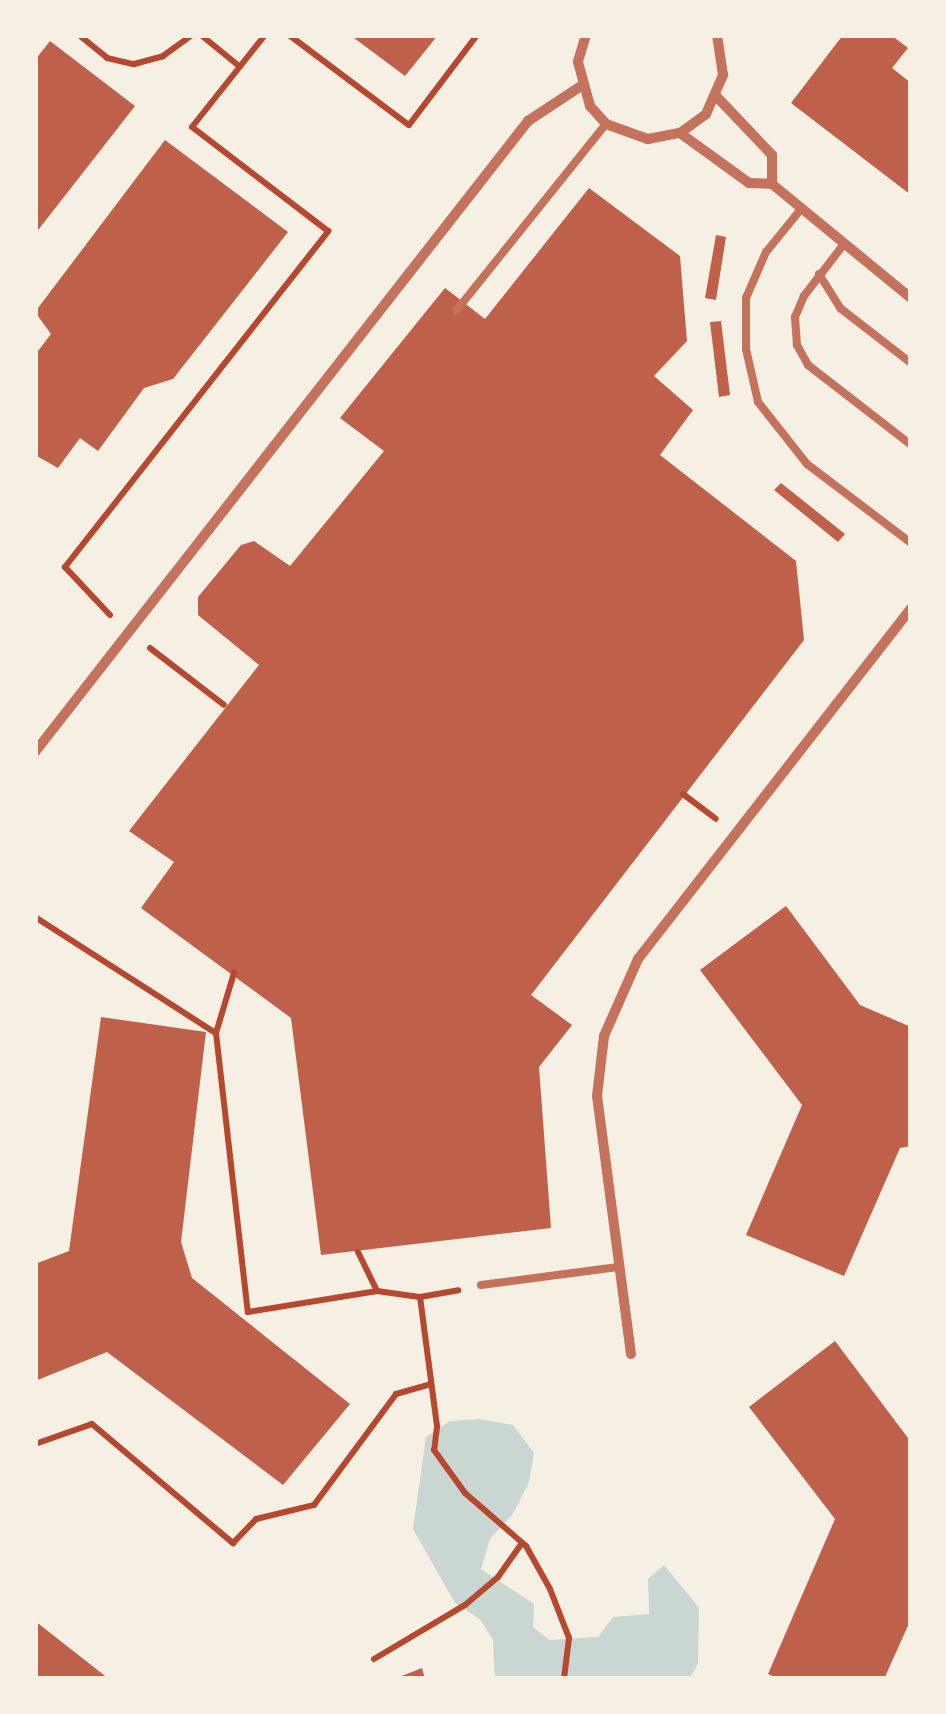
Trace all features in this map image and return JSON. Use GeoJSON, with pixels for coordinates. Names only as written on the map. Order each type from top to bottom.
{"type":"FeatureCollection","features":[{"type":"Feature","properties":{"kind":"street"},"geometry":{"type":"LineString","coordinates":[[586,35],[578,62],[581,86],[606,124],[648,138],[680,133],[717,97],[724,75],[718,35]]}},
{"type":"Feature","properties":{"kind":"street"},"geometry":{"type":"LineString","coordinates":[[35,752],[528,121],[581,86]]}},
{"type":"Feature","properties":{"kind":"street"},"geometry":{"type":"LineString","coordinates":[[717,97],[772,155],[772,184]]}},
{"type":"Feature","properties":{"kind":"street"},"geometry":{"type":"LineString","coordinates":[[680,133],[748,183],[772,184],[911,298]]}},
{"type":"Feature","properties":{"kind":"street"},"geometry":{"type":"LineString","coordinates":[[631,1354],[597,1096],[604,1036],[638,959],[911,608]]}},
{"type":"Feature","properties":{"kind":"lane"},"geometry":{"type":"LineString","coordinates":[[456,310],[606,124]]}},
{"type":"Feature","properties":{"kind":"lane"},"geometry":{"type":"LineString","coordinates":[[802,209],[766,252],[746,298],[746,348],[758,402],[807,464],[911,544]]}},
{"type":"Feature","properties":{"kind":"lane"},"geometry":{"type":"LineString","coordinates":[[844,244],[819,274],[795,316],[797,345],[808,365],[911,445]]}},
{"type":"Feature","properties":{"kind":"lane"},"geometry":{"type":"LineString","coordinates":[[819,274],[840,308],[911,363]]}},
{"type":"Feature","properties":{"kind":"lane"},"geometry":{"type":"LineString","coordinates":[[481,1285],[618,1266]]}},
{"type":"Feature","properties":{"kind":"path"},"geometry":{"type":"LineString","coordinates":[[78,35],[107,58],[134,64],[163,56],[192,35]]}},
{"type":"Feature","properties":{"kind":"path"},"geometry":{"type":"LineString","coordinates":[[200,35],[238,66]]}},
{"type":"Feature","properties":{"kind":"path"},"geometry":{"type":"LineString","coordinates":[[80,590],[65,567],[328,231],[192,127],[265,35]]}},
{"type":"Feature","properties":{"kind":"path"},"geometry":{"type":"LineString","coordinates":[[289,35],[408,125],[477,35]]}},
{"type":"Feature","properties":{"kind":"path"},"geometry":{"type":"LineString","coordinates":[[35,917],[216,1033]]}},
{"type":"Feature","properties":{"kind":"path"},"geometry":{"type":"LineString","coordinates":[[234,974],[216,1033],[248,1312],[377,1292],[420,1297],[481,1285]]}},
{"type":"Feature","properties":{"kind":"path"},"geometry":{"type":"LineString","coordinates":[[358,1252],[377,1292]]}},
{"type":"Feature","properties":{"kind":"path"},"geometry":{"type":"LineString","coordinates":[[420,1297],[437,1427],[434,1450],[465,1493],[522,1542],[568,1638],[564,1679]]}},
{"type":"Feature","properties":{"kind":"path"},"geometry":{"type":"LineString","coordinates":[[35,1444],[92,1424],[233,1543],[256,1519],[314,1505],[396,1394],[432,1384]]}},
{"type":"Feature","properties":{"kind":"path"},"geometry":{"type":"LineString","coordinates":[[374,1659],[465,1605],[498,1577],[522,1542]]}},
{"type":"Feature","properties":{"kind":"shaded area"},"geometry":{"type":"Polygon","coordinates":[[[480,1419],[513,1425],[534,1453],[529,1482],[513,1514],[490,1539],[481,1569],[534,1604],[533,1627],[549,1640],[598,1637],[613,1617],[649,1614],[648,1579],[664,1565],[699,1608],[698,1664],[689,1679],[495,1679],[493,1640],[480,1619],[455,1603],[413,1529],[426,1437],[450,1421],[480,1419]]]}},
{"type":"Feature","properties":{"kind":"building"},"geometry":{"type":"Polygon","coordinates":[[[350,35],[438,35],[405,76],[350,35]]]}},
{"type":"Feature","properties":{"kind":"building"},"geometry":{"type":"Polygon","coordinates":[[[843,35],[891,35],[908,48],[892,68],[911,83],[911,195],[791,103],[843,35]]]}},
{"type":"Feature","properties":{"kind":"building"},"geometry":{"type":"Polygon","coordinates":[[[50,41],[135,106],[35,234],[35,60],[50,41]]]}},
{"type":"Feature","properties":{"kind":"building"},"geometry":{"type":"Polygon","coordinates":[[[165,140],[288,232],[173,379],[144,388],[98,451],[80,438],[58,468],[35,455],[35,355],[51,334],[35,312],[165,140]]]}},
{"type":"Feature","properties":{"kind":"building"},"geometry":{"type":"Polygon","coordinates":[[[589,188],[680,256],[687,341],[654,376],[693,410],[660,455],[796,561],[804,640],[531,995],[572,1025],[539,1067],[551,1228],[321,1255],[291,1018],[141,908],[174,862],[129,831],[259,665],[198,615],[198,597],[241,545],[254,541],[290,566],[384,451],[340,418],[445,288],[485,319],[589,188]]]}},
{"type":"Feature","properties":{"kind":"building"},"geometry":{"type":"Polygon","coordinates":[[[716,235],[726,237],[716,300],[705,298],[716,235]]]}},
{"type":"Feature","properties":{"kind":"building"},"geometry":{"type":"Polygon","coordinates":[[[721,321],[730,395],[719,397],[710,322],[721,321]]]}},
{"type":"Feature","properties":{"kind":"building"},"geometry":{"type":"Polygon","coordinates":[[[781,483],[845,534],[838,542],[774,490],[781,483]]]}},
{"type":"Feature","properties":{"kind":"building"},"geometry":{"type":"Polygon","coordinates":[[[786,906],[860,1005],[911,1027],[911,1146],[900,1148],[844,1276],[746,1235],[802,1105],[700,970],[786,906]]]}},
{"type":"Feature","properties":{"kind":"building"},"geometry":{"type":"Polygon","coordinates":[[[101,1017],[206,1032],[181,1242],[192,1278],[350,1404],[283,1485],[107,1352],[35,1381],[35,1264],[69,1251],[101,1017]]]}},
{"type":"Feature","properties":{"kind":"building"},"geometry":{"type":"Polygon","coordinates":[[[835,1341],[911,1442],[911,1619],[884,1679],[780,1679],[768,1674],[835,1519],[749,1407],[835,1341]]]}},
{"type":"Feature","properties":{"kind":"building"},"geometry":{"type":"Polygon","coordinates":[[[35,1621],[109,1679],[35,1679],[35,1621]]]}},
{"type":"Feature","properties":{"kind":"building"},"geometry":{"type":"Polygon","coordinates":[[[422,1668],[425,1679],[394,1679],[422,1668]]]}}]}
